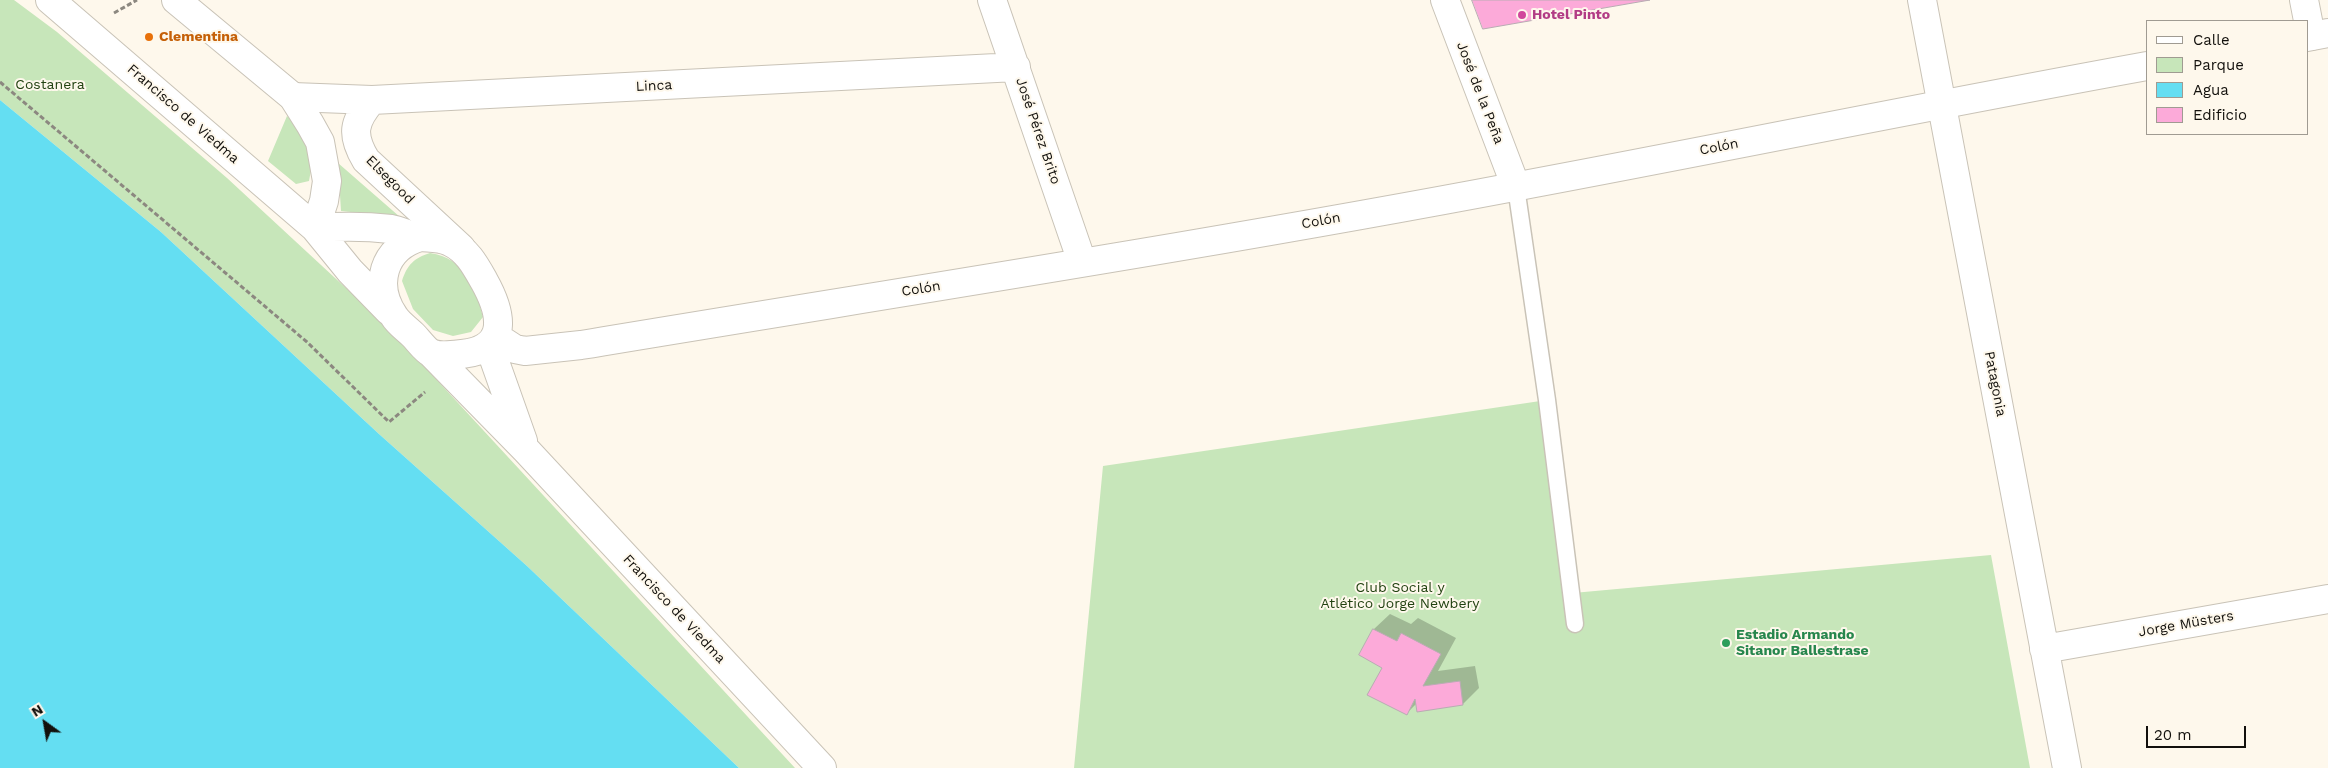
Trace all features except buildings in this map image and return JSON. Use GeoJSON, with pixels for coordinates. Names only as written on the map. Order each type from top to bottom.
{"type":"FeatureCollection","features":[{"type":"Feature","properties":{"kind":"street","name":"Francisco de Viedma"},"geometry":{"type":"LineString","coordinates":[[50,0],[315,228],[350,271],[526,450],[822,768]]}},
{"type":"Feature","properties":{"kind":"street"},"geometry":{"type":"LineString","coordinates":[[176,0],[292,97],[320,142],[325,160],[327,181],[324,201],[315,228]]}},
{"type":"Feature","properties":{"kind":"street","name":"José Pérez Brito"},"geometry":{"type":"LineString","coordinates":[[992,0],[1082,262]]}},
{"type":"Feature","properties":{"kind":"street","name":"José de la Peña"},"geometry":{"type":"LineString","coordinates":[[1445,0],[1516,187]]}},
{"type":"Feature","properties":{"kind":"street","name":"Patagonia"},"geometry":{"type":"LineString","coordinates":[[1922,0],[2068,768]]}},
{"type":"Feature","properties":{"kind":"street"},"geometry":{"type":"LineString","coordinates":[[2304,0],[2315,36]]}},
{"type":"Feature","properties":{"kind":"street","name":"Colón"},"geometry":{"type":"LineString","coordinates":[[492,341],[526,351],[582,344],[1082,262],[1516,187],[2146,66]]}},
{"type":"Feature","properties":{"kind":"street","name":"Linca"},"geometry":{"type":"LineString","coordinates":[[292,97],[372,100],[1016,67]]}},
{"type":"Feature","properties":{"kind":"street","name":"Elsegood"},"geometry":{"type":"LineString","coordinates":[[372,100],[359,115],[355,130],[358,146],[366,160],[461,248]]}},
{"type":"Feature","properties":{"kind":"street","name":"Francisco de Viedma"},"geometry":{"type":"LineString","coordinates":[[315,228],[368,227],[393,230],[420,237],[442,239],[461,248],[474,262],[494,299],[499,313],[498,327],[492,341],[526,450]]}},
{"type":"Feature","properties":{"kind":"street","name":"Francisco de Viedma"},"geometry":{"type":"LineString","coordinates":[[394,316],[382,285],[384,270],[390,258],[402,245],[420,237]]}},
{"type":"Feature","properties":{"kind":"street"},"geometry":{"type":"LineString","coordinates":[[440,363],[452,355],[470,354],[492,341]]}},
{"type":"Feature","properties":{"kind":"street","name":"Jorge Müsters"},"geometry":{"type":"LineString","coordinates":[[2044,649],[2328,599]]}},
{"type":"Feature","properties":{"kind":"lane"},"geometry":{"type":"LineString","coordinates":[[1516,187],[1547,400],[1575,624]]}},
{"type":"Feature","properties":{"kind":"path"},"geometry":{"type":"LineString","coordinates":[[0,82],[307,342],[389,422],[440,363]]}},
{"type":"Feature","properties":{"kind":"green space","name":"Costanera"},"geometry":{"type":"Polygon","coordinates":[[[0,0],[14,0],[57,32],[227,178],[388,327],[795,768],[739,768],[527,566],[379,434],[161,232],[0,100],[0,0]]]}},
{"type":"Feature","properties":{"kind":"green space"},"geometry":{"type":"Polygon","coordinates":[[[287,116],[301,129],[313,159],[309,181],[296,184],[268,161],[287,116]]]}},
{"type":"Feature","properties":{"kind":"green space"},"geometry":{"type":"Polygon","coordinates":[[[338,163],[400,217],[341,211],[338,163]]]}},
{"type":"Feature","properties":{"kind":"green space"},"geometry":{"type":"Polygon","coordinates":[[[430,253],[452,261],[467,276],[472,285],[483,317],[471,332],[453,336],[433,330],[413,309],[402,281],[412,263],[430,253]]]}},
{"type":"Feature","properties":{"kind":"green space","name":"Club Social y Atlético Jorge Newbery"},"geometry":{"type":"Polygon","coordinates":[[[1547,400],[1573,593],[1991,555],[2030,768],[1074,768],[1103,466],[1547,400]]]}},
{"type":"Feature","properties":{"kind":"water"},"geometry":{"type":"Polygon","coordinates":[[[0,100],[161,232],[379,434],[527,566],[739,768],[0,768],[0,100]]]}},
{"type":"Feature","properties":{"kind":"place","name":"Hotel Pinto"},"geometry":{"type":"Point","coordinates":[1522,15]}},
{"type":"Feature","properties":{"kind":"place","name":"Clementina"},"geometry":{"type":"Point","coordinates":[149,37]}},
{"type":"Feature","properties":{"kind":"place","name":"Estadio Armando Sitanor Ballestrase"},"geometry":{"type":"Point","coordinates":[1726,643]}}]}
